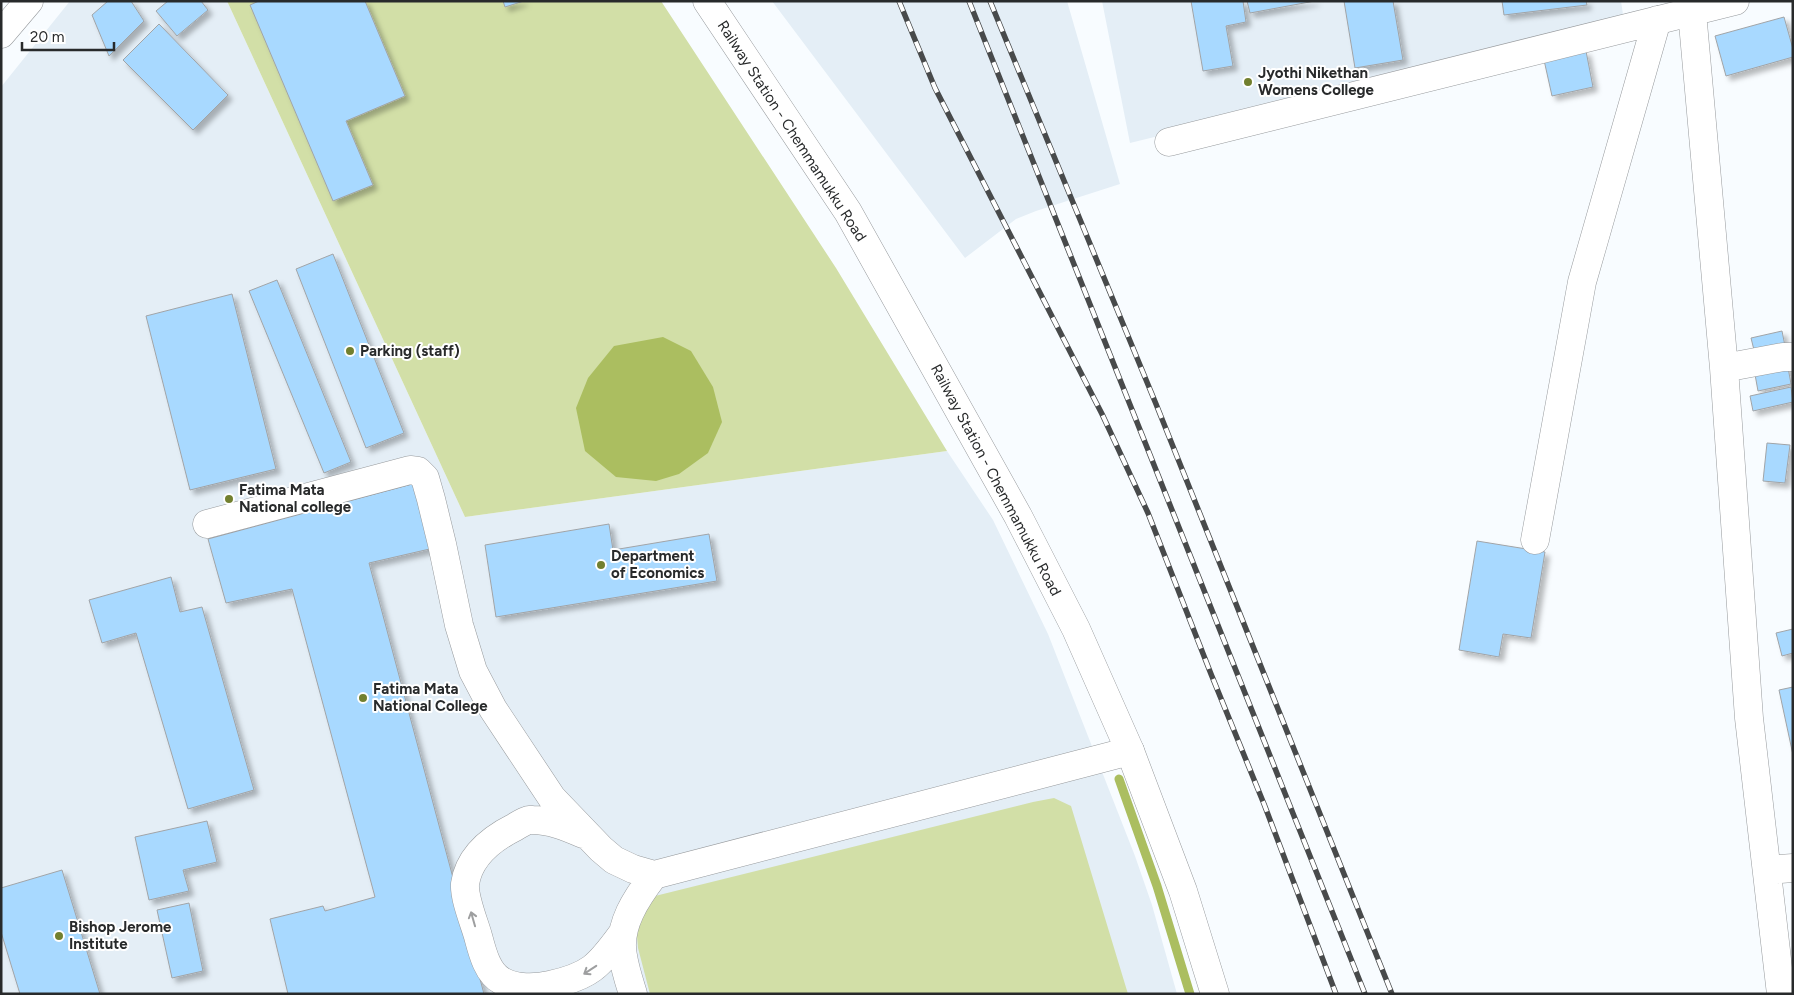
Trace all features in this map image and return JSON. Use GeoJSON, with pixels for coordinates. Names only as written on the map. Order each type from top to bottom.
{"type":"FeatureCollection","features":[{"type":"Feature","properties":{"kind":"street"},"geometry":{"type":"LineString","coordinates":[[1,34],[30,1]]}},
{"type":"Feature","properties":{"kind":"street","name":"Railway Station - Chemmamukku Road"},"geometry":{"type":"LineString","coordinates":[[707,1],[853,220],[1018,516],[1076,629],[1130,751],[1183,891],[1215,994]]}},
{"type":"Feature","properties":{"kind":"street"},"geometry":{"type":"LineString","coordinates":[[1169,142],[1735,1]]}},
{"type":"Feature","properties":{"kind":"street"},"geometry":{"type":"LineString","coordinates":[[1692,12],[1724,368],[1749,718],[1780,869],[1781,994]]}},
{"type":"Feature","properties":{"kind":"street"},"geometry":{"type":"LineString","coordinates":[[1535,540],[1582,282],[1657,20]]}},
{"type":"Feature","properties":{"kind":"street"},"geometry":{"type":"LineString","coordinates":[[1724,368],[1783,357],[1793,357]]}},
{"type":"Feature","properties":{"kind":"street"},"geometry":{"type":"LineString","coordinates":[[206,524],[410,470],[418,471],[424,478],[431,499],[458,625],[473,671],[493,709],[552,798],[600,849],[614,860],[633,869],[654,875],[1130,751]]}},
{"type":"Feature","properties":{"kind":"street"},"geometry":{"type":"LineString","coordinates":[[590,837],[554,823],[530,819],[505,832],[481,850],[470,865],[465,886],[485,963],[502,981],[521,987],[543,986],[566,981],[589,972],[604,959],[622,934],[637,897],[654,875]]}},
{"type":"Feature","properties":{"kind":"street"},"geometry":{"type":"LineString","coordinates":[[622,934],[622,955],[633,994]]}},
{"type":"Feature","properties":{"kind":"shaded area","name":"Fatima Mata National college"},"geometry":{"type":"Polygon","coordinates":[[[70,1],[227,1],[465,517],[947,451],[993,520],[1048,634],[1135,856],[1152,905],[1177,994],[1,994],[1,87],[70,1]]]}},
{"type":"Feature","properties":{"kind":"shaded area"},"geometry":{"type":"Polygon","coordinates":[[[227,1],[661,1],[836,268],[947,451],[465,517],[227,1]]]}},
{"type":"Feature","properties":{"kind":"shaded area"},"geometry":{"type":"Polygon","coordinates":[[[772,1],[1067,1],[1120,184],[1016,219],[965,258],[772,1]]]}},
{"type":"Feature","properties":{"kind":"shaded area","name":"Jyothi Nikethan Womens College"},"geometry":{"type":"Polygon","coordinates":[[[1102,1],[1621,1],[1624,21],[1130,143],[1102,1]]]}},
{"type":"Feature","properties":{"kind":"shaded area"},"geometry":{"type":"Polygon","coordinates":[[[663,337],[691,351],[713,387],[722,422],[708,453],[679,474],[656,481],[616,477],[585,451],[576,408],[588,378],[614,346],[663,337]]]}},
{"type":"Feature","properties":{"kind":"shaded area"},"geometry":{"type":"Polygon","coordinates":[[[1054,798],[1071,806],[1128,994],[650,994],[638,948],[635,915],[655,896],[1054,798]]]}},
{"type":"Feature","properties":{"kind":"building"},"geometry":{"type":"Polygon","coordinates":[[[108,1],[131,1],[144,21],[109,56],[92,15],[108,1]]]}},
{"type":"Feature","properties":{"kind":"building"},"geometry":{"type":"Polygon","coordinates":[[[168,1],[201,1],[208,10],[177,36],[156,11],[168,1]]]}},
{"type":"Feature","properties":{"kind":"building"},"geometry":{"type":"Polygon","coordinates":[[[259,1],[365,1],[405,96],[346,121],[373,185],[333,201],[250,5],[259,1]]]}},
{"type":"Feature","properties":{"kind":"building"},"geometry":{"type":"Polygon","coordinates":[[[503,1],[524,1],[505,7],[503,1]]]}},
{"type":"Feature","properties":{"kind":"building"},"geometry":{"type":"Polygon","coordinates":[[[1191,1],[1243,1],[1246,22],[1226,26],[1233,66],[1203,71],[1191,1]]]}},
{"type":"Feature","properties":{"kind":"building"},"geometry":{"type":"Polygon","coordinates":[[[1247,1],[1315,1],[1250,13],[1247,1]]]}},
{"type":"Feature","properties":{"kind":"building"},"geometry":{"type":"Polygon","coordinates":[[[1344,1],[1393,1],[1403,60],[1355,68],[1344,1]]]}},
{"type":"Feature","properties":{"kind":"building"},"geometry":{"type":"Polygon","coordinates":[[[1502,1],[1586,1],[1587,5],[1504,15],[1502,1]]]}},
{"type":"Feature","properties":{"kind":"building"},"geometry":{"type":"Polygon","coordinates":[[[1784,17],[1793,49],[1793,57],[1726,76],[1715,36],[1784,17]]]}},
{"type":"Feature","properties":{"kind":"building"},"geometry":{"type":"Polygon","coordinates":[[[159,24],[228,95],[193,130],[123,60],[159,24]]]}},
{"type":"Feature","properties":{"kind":"building"},"geometry":{"type":"Polygon","coordinates":[[[1586,51],[1593,87],[1552,96],[1544,60],[1586,51]]]}},
{"type":"Feature","properties":{"kind":"building","name":"Parking (staff)"},"geometry":{"type":"Polygon","coordinates":[[[333,254],[404,433],[366,448],[296,269],[333,254]]]}},
{"type":"Feature","properties":{"kind":"building"},"geometry":{"type":"Polygon","coordinates":[[[277,280],[351,462],[324,473],[249,291],[277,280]]]}},
{"type":"Feature","properties":{"kind":"building"},"geometry":{"type":"Polygon","coordinates":[[[232,294],[276,469],[190,490],[146,316],[232,294]]]}},
{"type":"Feature","properties":{"kind":"building"},"geometry":{"type":"Polygon","coordinates":[[[1782,331],[1786,351],[1756,358],[1751,338],[1782,331]]]}},
{"type":"Feature","properties":{"kind":"building"},"geometry":{"type":"Polygon","coordinates":[[[1787,362],[1791,384],[1758,391],[1754,369],[1787,362]]]}},
{"type":"Feature","properties":{"kind":"building"},"geometry":{"type":"Polygon","coordinates":[[[1791,387],[1793,402],[1753,411],[1750,396],[1791,387]]]}},
{"type":"Feature","properties":{"kind":"building"},"geometry":{"type":"Polygon","coordinates":[[[1767,443],[1790,445],[1785,483],[1763,481],[1767,443]]]}},
{"type":"Feature","properties":{"kind":"building","name":"Fatima Mata National College"},"geometry":{"type":"Polygon","coordinates":[[[416,483],[434,548],[369,563],[484,994],[288,994],[270,919],[323,906],[325,911],[375,897],[292,589],[226,603],[208,539],[416,483]]]}},
{"type":"Feature","properties":{"kind":"building","name":"Department of Economics"},"geometry":{"type":"Polygon","coordinates":[[[609,524],[613,550],[709,534],[717,581],[496,617],[485,545],[609,524]]]}},
{"type":"Feature","properties":{"kind":"building"},"geometry":{"type":"Polygon","coordinates":[[[1477,541],[1545,552],[1531,638],[1503,634],[1499,657],[1459,650],[1477,541]]]}},
{"type":"Feature","properties":{"kind":"building"},"geometry":{"type":"Polygon","coordinates":[[[171,577],[180,612],[202,607],[254,790],[188,809],[136,633],[102,643],[89,600],[171,577]]]}},
{"type":"Feature","properties":{"kind":"building"},"geometry":{"type":"Polygon","coordinates":[[[1793,629],[1793,653],[1782,656],[1776,633],[1793,629]]]}},
{"type":"Feature","properties":{"kind":"building"},"geometry":{"type":"Polygon","coordinates":[[[1793,687],[1793,755],[1779,690],[1793,687]]]}},
{"type":"Feature","properties":{"kind":"building"},"geometry":{"type":"Polygon","coordinates":[[[207,821],[217,862],[183,870],[189,891],[149,900],[135,837],[207,821]]]}},
{"type":"Feature","properties":{"kind":"building","name":"Bishop Jerome Institute"},"geometry":{"type":"Polygon","coordinates":[[[62,870],[100,994],[20,994],[1,932],[1,888],[62,870]]]}},
{"type":"Feature","properties":{"kind":"building"},"geometry":{"type":"Polygon","coordinates":[[[189,903],[203,971],[172,978],[157,910],[189,903]]]}},
{"type":"Feature","properties":{"kind":"waterway"},"geometry":{"type":"LineString","coordinates":[[1119,779],[1157,886],[1190,994]]}},
{"type":"Feature","properties":{"kind":"railway"},"geometry":{"type":"LineString","coordinates":[[899,1],[935,88],[1102,414],[1148,513],[1264,804],[1336,994]]}},
{"type":"Feature","properties":{"kind":"railway"},"geometry":{"type":"LineString","coordinates":[[969,1],[1365,994]]}},
{"type":"Feature","properties":{"kind":"railway"},"geometry":{"type":"LineString","coordinates":[[990,1],[1156,404],[1392,994]]}},
{"type":"Feature","properties":{"kind":"place","name":"Jyothi Nikethan Womens College"},"geometry":{"type":"Point","coordinates":[1248,82]}},
{"type":"Feature","properties":{"kind":"place","name":"Parking (staff)"},"geometry":{"type":"Point","coordinates":[350,351]}},
{"type":"Feature","properties":{"kind":"place","name":"Fatima Mata National college"},"geometry":{"type":"Point","coordinates":[229,499]}},
{"type":"Feature","properties":{"kind":"place","name":"Department of Economics"},"geometry":{"type":"Point","coordinates":[601,565]}},
{"type":"Feature","properties":{"kind":"place","name":"Fatima Mata National College"},"geometry":{"type":"Point","coordinates":[363,698]}},
{"type":"Feature","properties":{"kind":"place","name":"Bishop Jerome Institute"},"geometry":{"type":"Point","coordinates":[59,936]}}]}
